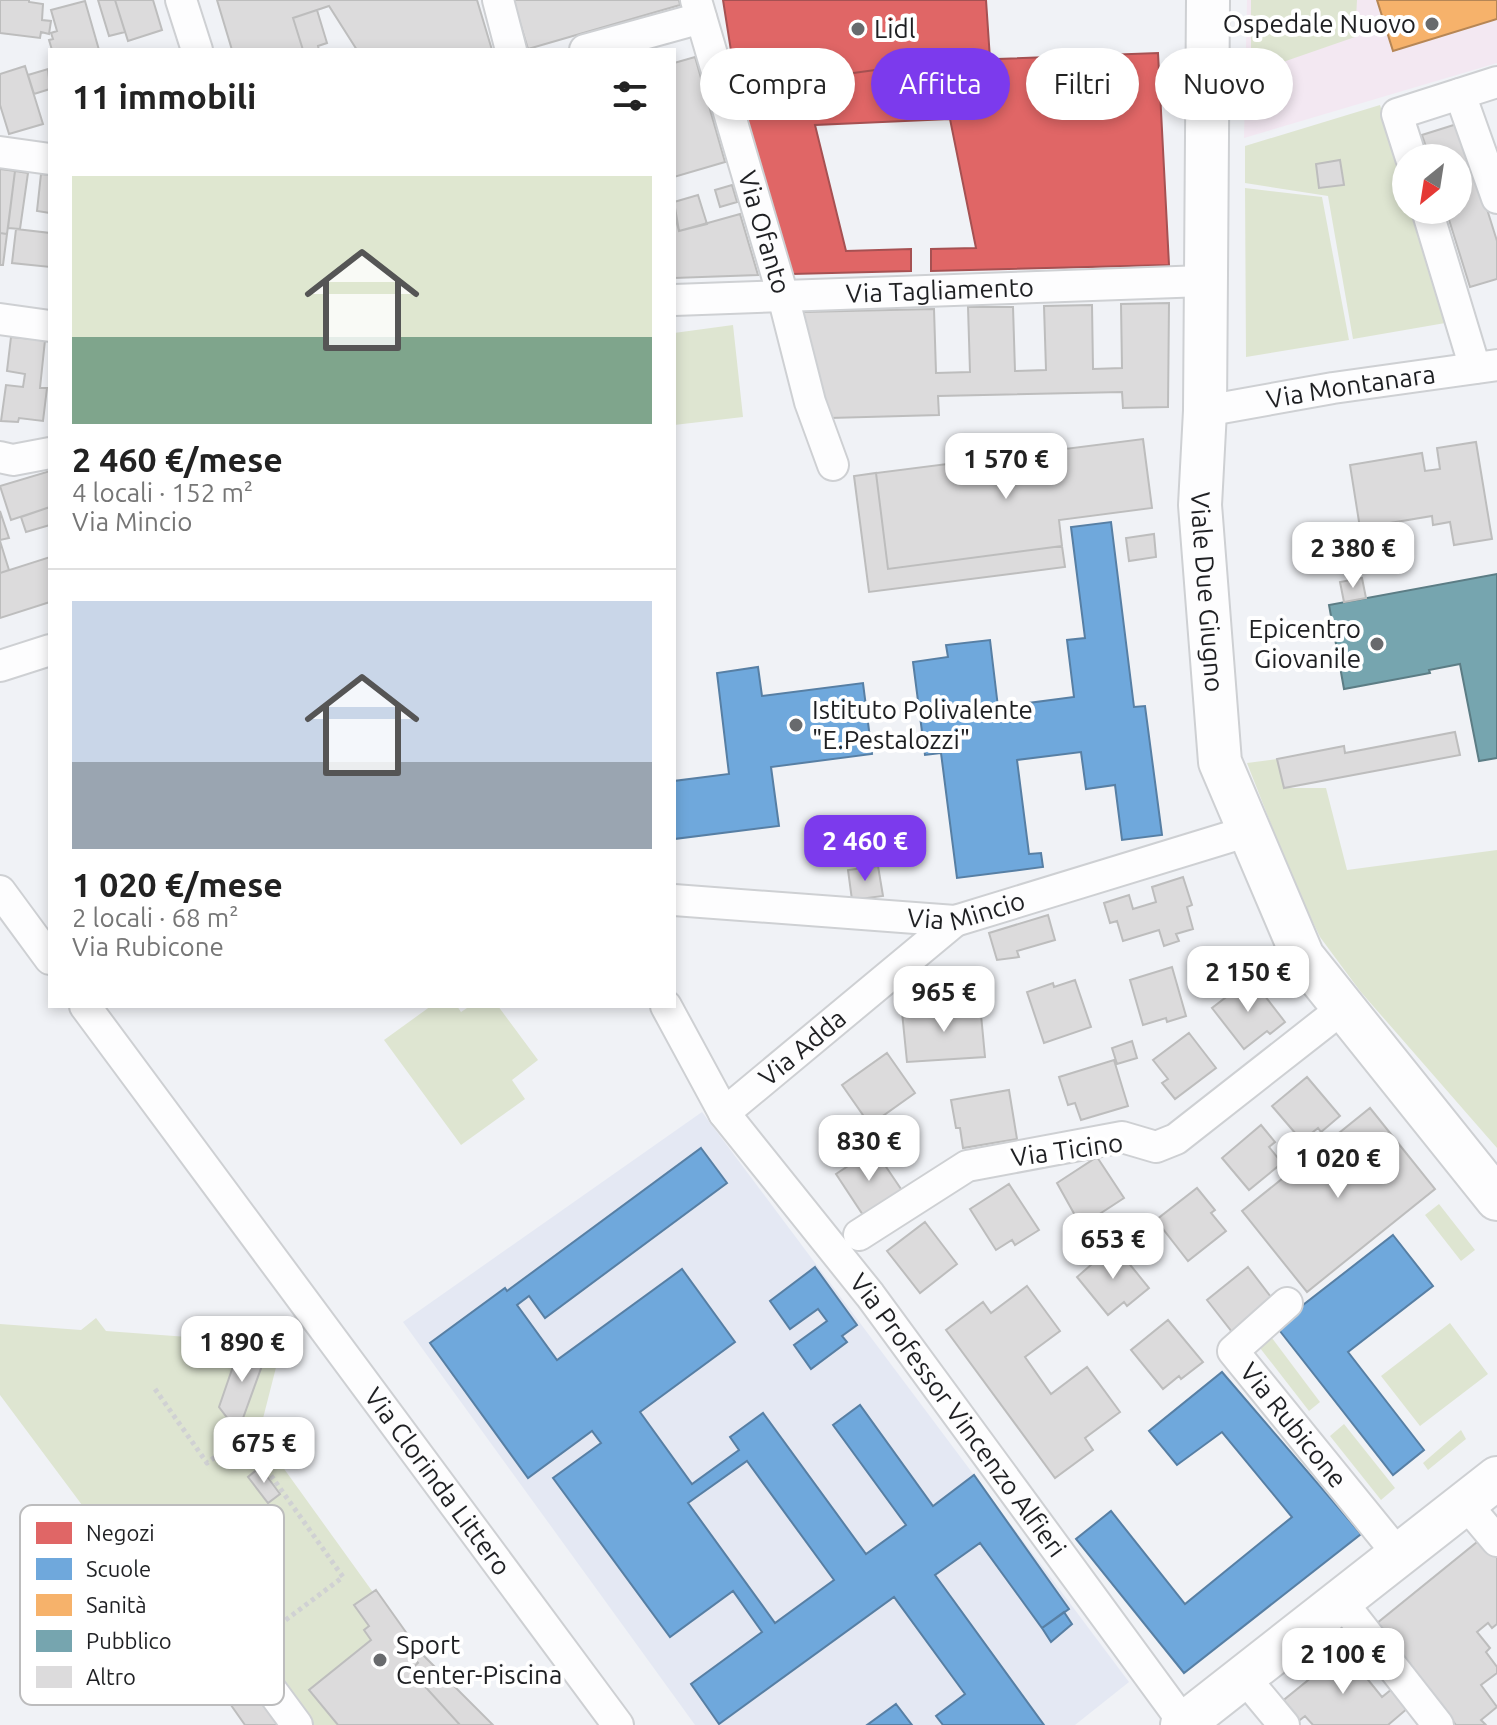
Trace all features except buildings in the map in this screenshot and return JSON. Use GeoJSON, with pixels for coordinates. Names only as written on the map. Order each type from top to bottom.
{"type":"FeatureCollection","features":[{"type":"Feature","properties":{"kind":"main road","name":"Viale Due Giugno"},"geometry":{"type":"LineString","coordinates":[[1208,0],[1205,411],[1200,505],[1220,762],[1303,957],[1497,1199]]}},
{"type":"Feature","properties":{"kind":"main road","name":"Viale Due Giugno"},"geometry":{"type":"LineString","coordinates":[[1433,1122],[1497,1177]]}},
{"type":"Feature","properties":{"kind":"main road"},"geometry":{"type":"LineString","coordinates":[[1183,1724],[1481,1490]]}},
{"type":"Feature","properties":{"kind":"street"},"geometry":{"type":"LineString","coordinates":[[181,0],[196,48]]}},
{"type":"Feature","properties":{"kind":"street"},"geometry":{"type":"LineString","coordinates":[[498,0],[510,48]]}},
{"type":"Feature","properties":{"kind":"street"},"geometry":{"type":"LineString","coordinates":[[591,48],[699,9]]}},
{"type":"Feature","properties":{"kind":"street","name":"Via Ofanto"},"geometry":{"type":"LineString","coordinates":[[699,9],[783,296],[810,402],[833,465]]}},
{"type":"Feature","properties":{"kind":"street"},"geometry":{"type":"LineString","coordinates":[[1407,144],[1397,114],[1497,82]]}},
{"type":"Feature","properties":{"kind":"street"},"geometry":{"type":"LineString","coordinates":[[1460,94],[1497,198]]}},
{"type":"Feature","properties":{"kind":"street"},"geometry":{"type":"LineString","coordinates":[[0,152],[48,159]]}},
{"type":"Feature","properties":{"kind":"street"},"geometry":{"type":"LineString","coordinates":[[1432,224],[1486,366]]}},
{"type":"Feature","properties":{"kind":"street","name":"Via Tagliamento"},"geometry":{"type":"LineString","coordinates":[[676,300],[1204,281]]}},
{"type":"Feature","properties":{"kind":"street"},"geometry":{"type":"LineString","coordinates":[[0,319],[48,326]]}},
{"type":"Feature","properties":{"kind":"street","name":"Via Montanara"},"geometry":{"type":"LineString","coordinates":[[1205,411],[1333,388],[1486,366]]}},
{"type":"Feature","properties":{"kind":"street"},"geometry":{"type":"LineString","coordinates":[[0,457],[13,460],[48,453]]}},
{"type":"Feature","properties":{"kind":"street"},"geometry":{"type":"LineString","coordinates":[[0,666],[48,651]]}},
{"type":"Feature","properties":{"kind":"street","name":"Via Mincio"},"geometry":{"type":"LineString","coordinates":[[676,900],[955,921],[1249,831]]}},
{"type":"Feature","properties":{"kind":"street"},"geometry":{"type":"LineString","coordinates":[[0,891],[48,956]]}},
{"type":"Feature","properties":{"kind":"street","name":"Via Adda"},"geometry":{"type":"LineString","coordinates":[[724,1113],[955,921]]}},
{"type":"Feature","properties":{"kind":"street","name":"Via Clorinda Littero"},"geometry":{"type":"LineString","coordinates":[[86,1008],[618,1725]]}},
{"type":"Feature","properties":{"kind":"street","name":"Via Professor Vincenzo Alfieri"},"geometry":{"type":"LineString","coordinates":[[667,1008],[724,1113],[870,1295],[1183,1724]]}},
{"type":"Feature","properties":{"kind":"street","name":"Via Ticino"},"geometry":{"type":"LineString","coordinates":[[859,1235],[967,1166],[1122,1137],[1156,1147],[1176,1139],[1343,1008]]}},
{"type":"Feature","properties":{"kind":"street","name":"Via Rubicone"},"geometry":{"type":"LineString","coordinates":[[1287,1303],[1233,1351],[1398,1554]]}},
{"type":"Feature","properties":{"kind":"street"},"geometry":{"type":"LineString","coordinates":[[1481,1490],[1497,1541]]}},
{"type":"Feature","properties":{"kind":"street"},"geometry":{"type":"LineString","coordinates":[[1341,1601],[1431,1723]]}},
{"type":"Feature","properties":{"kind":"street"},"geometry":{"type":"LineString","coordinates":[[1244,1677],[1284,1725]]}},
{"type":"Feature","properties":{"kind":"street"},"geometry":{"type":"LineString","coordinates":[[282,1705],[297,1725]]}},
{"type":"Feature","properties":{"kind":"path"},"geometry":{"type":"LineString","coordinates":[[155,1389],[207,1463],[243,1436],[343,1577],[284,1621]]}},
{"type":"Feature","properties":{"kind":"shaded area"},"geometry":{"type":"Polygon","coordinates":[[[1247,0],[1497,0],[1497,63],[1244,138],[1244,120],[1293,120],[1293,48],[1246,48],[1247,0]]]}},
{"type":"Feature","properties":{"kind":"shaded area"},"geometry":{"type":"Polygon","coordinates":[[[702,1112],[1129,1682],[1075,1725],[695,1725],[403,1322],[702,1112]]]}},
{"type":"Feature","properties":{"kind":"green space"},"geometry":{"type":"Polygon","coordinates":[[[1251,0],[1357,0],[1355,37],[1293,58],[1293,48],[1251,48],[1251,0]]]}},
{"type":"Feature","properties":{"kind":"green space"},"geometry":{"type":"Polygon","coordinates":[[[1380,105],[1393,144],[1392,224],[1419,224],[1451,322],[1353,339],[1328,196],[1245,183],[1245,146],[1380,105]]]}},
{"type":"Feature","properties":{"kind":"green space"},"geometry":{"type":"Polygon","coordinates":[[[1245,188],[1322,197],[1349,340],[1246,357],[1245,188]]]}},
{"type":"Feature","properties":{"kind":"green space"},"geometry":{"type":"Polygon","coordinates":[[[733,325],[743,417],[676,425],[676,333],[733,325]]]}},
{"type":"Feature","properties":{"kind":"green space"},"geometry":{"type":"Polygon","coordinates":[[[1277,759],[1284,788],[1326,788],[1347,870],[1497,850],[1497,1148],[1360,991],[1320,937],[1294,883],[1247,763],[1277,759]]]}},
{"type":"Feature","properties":{"kind":"green space"},"geometry":{"type":"Polygon","coordinates":[[[428,1008],[458,1008],[461,1012],[467,1008],[499,1008],[538,1060],[512,1080],[525,1099],[461,1145],[384,1040],[428,1008]]]}},
{"type":"Feature","properties":{"kind":"green space"},"geometry":{"type":"Polygon","coordinates":[[[1439,1204],[1475,1250],[1461,1261],[1425,1215],[1439,1204]]]}},
{"type":"Feature","properties":{"kind":"green space"},"geometry":{"type":"Polygon","coordinates":[[[96,1318],[106,1331],[282,1344],[259,1434],[421,1659],[489,1725],[246,1725],[231,1705],[284,1705],[284,1505],[82,1505],[0,1395],[0,1324],[81,1330],[96,1318]]]}},
{"type":"Feature","properties":{"kind":"green space"},"geometry":{"type":"Polygon","coordinates":[[[1450,1323],[1488,1374],[1420,1426],[1381,1376],[1450,1323]]]}},
{"type":"Feature","properties":{"kind":"green space"},"geometry":{"type":"Polygon","coordinates":[[[1272,1338],[1320,1402],[1309,1411],[1260,1348],[1272,1338]]]}},
{"type":"Feature","properties":{"kind":"green space"},"geometry":{"type":"Polygon","coordinates":[[[1344,1424],[1395,1488],[1381,1500],[1330,1436],[1344,1424]]]}},
{"type":"Feature","properties":{"kind":"green space"},"geometry":{"type":"Polygon","coordinates":[[[1461,1430],[1466,1439],[1428,1470],[1423,1463],[1461,1430]]]}},
{"type":"Feature","properties":{"kind":"place","name":"Ospedale Nuovo"},"geometry":{"type":"Point","coordinates":[1432,24]}},
{"type":"Feature","properties":{"kind":"place","name":"Lidl"},"geometry":{"type":"Point","coordinates":[858,29]}},
{"type":"Feature","properties":{"kind":"place","name":"Epicentro Giovanile"},"geometry":{"type":"Point","coordinates":[1377,644]}},
{"type":"Feature","properties":{"kind":"place","name":"Istituto Polivalente \"E.Pestalozzi\""},"geometry":{"type":"Point","coordinates":[796,725]}},
{"type":"Feature","properties":{"kind":"place","name":"Sport Center-Piscina"},"geometry":{"type":"Point","coordinates":[380,1660]}}]}
